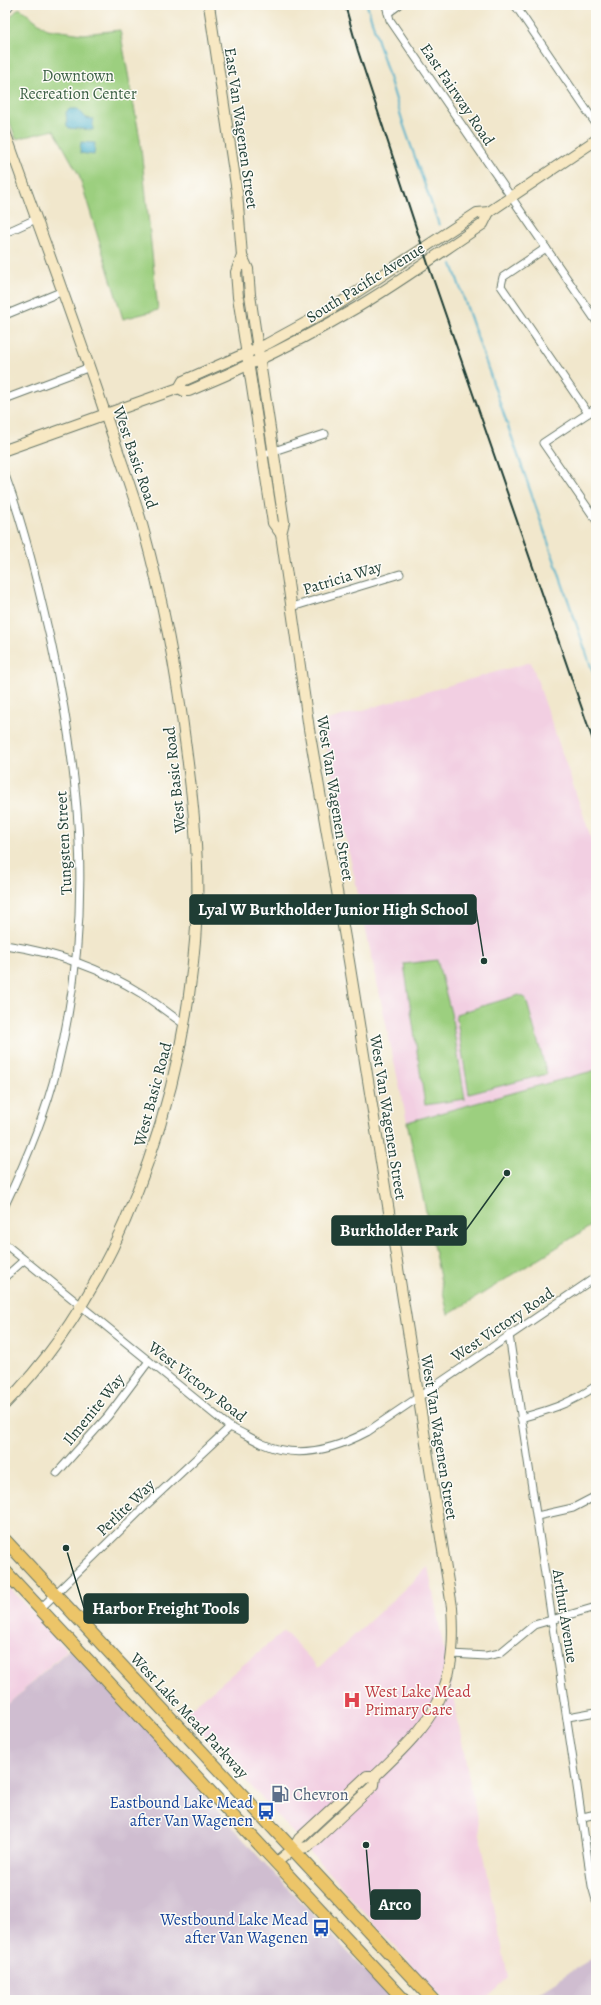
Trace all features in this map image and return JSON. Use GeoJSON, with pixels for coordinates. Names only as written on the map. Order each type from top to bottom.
{"type":"FeatureCollection","features":[{"type":"Feature","properties":{"kind":"main road","name":"East Van Wagenen Street"},"geometry":{"type":"LineString","coordinates":[[209,5],[237,192],[242,256],[248,269],[259,354]]}},
{"type":"Feature","properties":{"kind":"main road","name":"West Basic Road"},"geometry":{"type":"LineString","coordinates":[[5,132],[8,147],[63,291],[90,367],[143,525],[164,614],[187,750],[196,836],[197,907],[192,981],[178,1063],[165,1115],[138,1193],[113,1250],[81,1306],[38,1368],[5,1404]]}},
{"type":"Feature","properties":{"kind":"main road","name":"South Pacific Avenue"},"geometry":{"type":"LineString","coordinates":[[5,450],[179,388],[183,381],[248,360],[351,297],[477,213],[489,212],[596,140]]}},
{"type":"Feature","properties":{"kind":"main road","name":"East Van Wagenen Street"},"geometry":{"type":"LineString","coordinates":[[242,256],[236,272],[248,360]]}},
{"type":"Feature","properties":{"kind":"main road","name":"West Van Wagenen Street"},"geometry":{"type":"LineString","coordinates":[[259,354],[284,522],[281,534],[309,729],[419,1397],[452,1607],[453,1630],[452,1654],[445,1687],[430,1718],[414,1738],[375,1776],[374,1784],[308,1846],[293,1849],[276,1863]]}},
{"type":"Feature","properties":{"kind":"main road","name":"West Van Wagenen Street"},"geometry":{"type":"LineString","coordinates":[[248,360],[273,523],[281,534]]}},
{"type":"Feature","properties":{"kind":"main road","name":"West Lake Mead Parkway"},"geometry":{"type":"LineString","coordinates":[[5,1540],[433,2000]]}},
{"type":"Feature","properties":{"kind":"main road"},"geometry":{"type":"LineString","coordinates":[[5,1571],[404,2000]]}},
{"type":"Feature","properties":{"kind":"street"},"geometry":{"type":"LineString","coordinates":[[5,12],[10,5]]}},
{"type":"Feature","properties":{"kind":"street","name":"East Fairway Road"},"geometry":{"type":"LineString","coordinates":[[386,5],[390,20],[596,321]]}},
{"type":"Feature","properties":{"kind":"street"},"geometry":{"type":"LineString","coordinates":[[388,13],[399,5]]}},
{"type":"Feature","properties":{"kind":"street"},"geometry":{"type":"LineString","coordinates":[[515,5],[596,124]]}},
{"type":"Feature","properties":{"kind":"street"},"geometry":{"type":"LineString","coordinates":[[5,233],[36,219]]}},
{"type":"Feature","properties":{"kind":"street"},"geometry":{"type":"LineString","coordinates":[[546,248],[506,275],[501,282],[503,289],[588,413]]}},
{"type":"Feature","properties":{"kind":"street"},"geometry":{"type":"LineString","coordinates":[[5,315],[63,291]]}},
{"type":"Feature","properties":{"kind":"street"},"geometry":{"type":"LineString","coordinates":[[5,398],[90,367]]}},
{"type":"Feature","properties":{"kind":"street"},"geometry":{"type":"LineString","coordinates":[[596,408],[543,443],[596,520]]}},
{"type":"Feature","properties":{"kind":"street"},"geometry":{"type":"LineString","coordinates":[[262,455],[325,434]]}},
{"type":"Feature","properties":{"kind":"street","name":"Tungsten Street"},"geometry":{"type":"LineString","coordinates":[[5,475],[38,585],[58,676],[72,760],[80,846],[80,914],[77,962],[68,1018],[57,1069],[44,1113],[25,1163],[5,1205]]}},
{"type":"Feature","properties":{"kind":"street","name":"Patricia Way"},"geometry":{"type":"LineString","coordinates":[[292,607],[400,574]]}},
{"type":"Feature","properties":{"kind":"street"},"geometry":{"type":"LineString","coordinates":[[5,945],[45,952],[77,962],[115,979],[142,994],[185,1025]]}},
{"type":"Feature","properties":{"kind":"street","name":"West Victory Road"},"geometry":{"type":"LineString","coordinates":[[5,1244],[230,1427],[264,1445],[286,1450],[322,1451],[348,1442],[419,1397],[596,1277]]}},
{"type":"Feature","properties":{"kind":"street"},"geometry":{"type":"LineString","coordinates":[[5,1277],[24,1260]]}},
{"type":"Feature","properties":{"kind":"street","name":"Arthur Avenue"},"geometry":{"type":"LineString","coordinates":[[509,1335],[568,1717],[592,1886],[596,1900]]}},
{"type":"Feature","properties":{"kind":"street","name":"Ilmenite Way"},"geometry":{"type":"LineString","coordinates":[[57,1473],[108,1416],[149,1361]]}},
{"type":"Feature","properties":{"kind":"street"},"geometry":{"type":"LineString","coordinates":[[522,1418],[567,1404],[596,1386]]}},
{"type":"Feature","properties":{"kind":"street","name":"Perlite Way"},"geometry":{"type":"LineString","coordinates":[[40,1609],[139,1512],[230,1427]]}},
{"type":"Feature","properties":{"kind":"street"},"geometry":{"type":"LineString","coordinates":[[537,1516],[573,1508],[596,1496]]}},
{"type":"Feature","properties":{"kind":"street"},"geometry":{"type":"LineString","coordinates":[[452,1654],[486,1656],[500,1653],[534,1625],[596,1607]]}},
{"type":"Feature","properties":{"kind":"street"},"geometry":{"type":"LineString","coordinates":[[568,1717],[596,1712]]}},
{"type":"Feature","properties":{"kind":"street"},"geometry":{"type":"LineString","coordinates":[[583,1817],[596,1814]]}},
{"type":"Feature","properties":{"kind":"shaded area"},"geometry":{"type":"Polygon","coordinates":[[[531,662],[596,852],[596,1070],[407,1122],[321,722],[531,662]]]}},
{"type":"Feature","properties":{"kind":"shaded area"},"geometry":{"type":"Polygon","coordinates":[[[428,1567],[508,1978],[484,2000],[443,2000],[185,1713],[284,1631],[319,1668],[428,1567]]]}},
{"type":"Feature","properties":{"kind":"shaded area"},"geometry":{"type":"Polygon","coordinates":[[[5,1583],[67,1650],[5,1707],[5,1583]]]}},
{"type":"Feature","properties":{"kind":"shaded area"},"geometry":{"type":"Polygon","coordinates":[[[74,1645],[257,1855],[393,2000],[5,2000],[5,1707],[74,1645]]]}},
{"type":"Feature","properties":{"kind":"shaded area"},"geometry":{"type":"Polygon","coordinates":[[[596,1956],[596,2000],[526,2000],[578,1967],[596,1956]]]}},
{"type":"Feature","properties":{"kind":"green space","name":"Downtown Recreation Center"},"geometry":{"type":"Polygon","coordinates":[[[19,8],[47,29],[83,34],[120,30],[140,139],[158,310],[123,319],[79,175],[54,130],[16,139],[5,109],[5,23],[19,8]]]}},
{"type":"Feature","properties":{"kind":"green space"},"geometry":{"type":"Polygon","coordinates":[[[437,960],[451,1013],[465,1099],[425,1105],[404,964],[437,960]]]}},
{"type":"Feature","properties":{"kind":"green space"},"geometry":{"type":"Polygon","coordinates":[[[519,995],[526,999],[547,1074],[469,1094],[456,1014],[519,995]]]}},
{"type":"Feature","properties":{"kind":"green space"},"geometry":{"type":"Polygon","coordinates":[[[596,1070],[596,1223],[448,1315],[407,1122],[596,1070]]]}},
{"type":"Feature","properties":{"kind":"water"},"geometry":{"type":"Polygon","coordinates":[[[70,109],[78,109],[86,118],[93,119],[93,130],[69,128],[67,126],[66,112],[70,109]]]}},
{"type":"Feature","properties":{"kind":"water"},"geometry":{"type":"Polygon","coordinates":[[[81,142],[95,143],[94,155],[80,153],[81,142]]]}},
{"type":"Feature","properties":{"kind":"waterway"},"geometry":{"type":"LineString","coordinates":[[367,5],[404,126],[439,225]]}},
{"type":"Feature","properties":{"kind":"waterway"},"geometry":{"type":"LineString","coordinates":[[452,264],[596,681]]}},
{"type":"Feature","properties":{"kind":"railway"},"geometry":{"type":"LineString","coordinates":[[345,5],[358,51],[429,267],[596,749]]}},
{"type":"Feature","properties":{"kind":"place","name":"Lyal W Burkholder Junior High School"},"geometry":{"type":"Point","coordinates":[484,961]}},
{"type":"Feature","properties":{"kind":"place","name":"Burkholder Park"},"geometry":{"type":"Point","coordinates":[507,1173]}},
{"type":"Feature","properties":{"kind":"place","name":"Harbor Freight Tools"},"geometry":{"type":"Point","coordinates":[66,1548]}},
{"type":"Feature","properties":{"kind":"place","name":"West Lake Mead Primary Care"},"geometry":{"type":"Point","coordinates":[352,1700]}},
{"type":"Feature","properties":{"kind":"place","name":"Chevron"},"geometry":{"type":"Point","coordinates":[280,1794]}},
{"type":"Feature","properties":{"kind":"place","name":"Eastbound Lake Mead after Van Wagenen"},"geometry":{"type":"Point","coordinates":[266,1811]}},
{"type":"Feature","properties":{"kind":"place","name":"Arco"},"geometry":{"type":"Point","coordinates":[366,1845]}},
{"type":"Feature","properties":{"kind":"place","name":"Westbound Lake Mead after Van Wagenen"},"geometry":{"type":"Point","coordinates":[321,1928]}}]}
